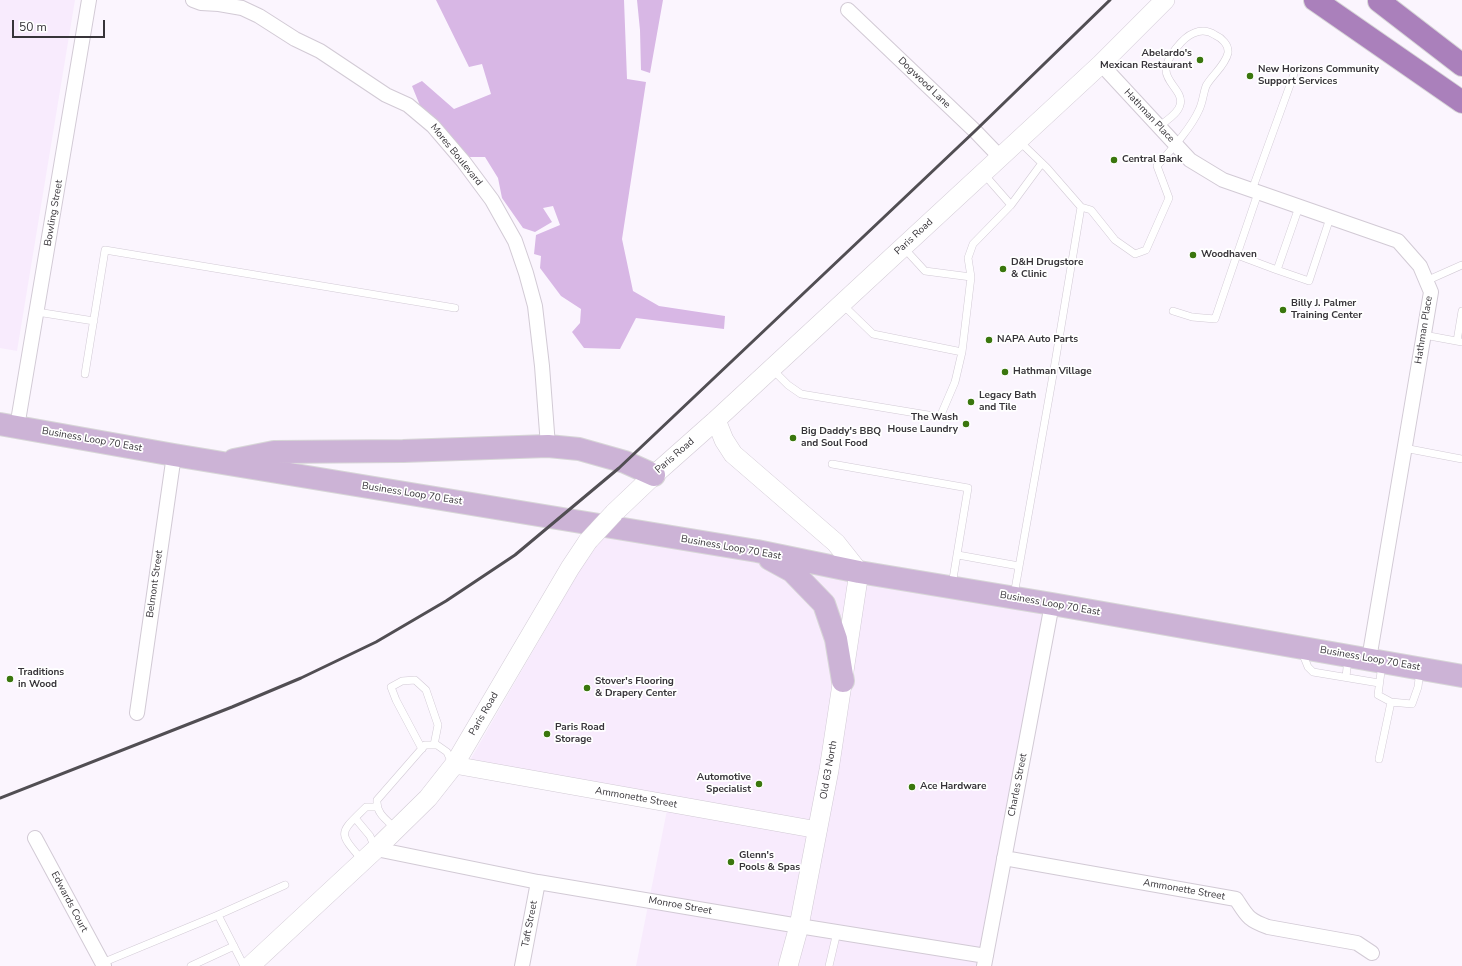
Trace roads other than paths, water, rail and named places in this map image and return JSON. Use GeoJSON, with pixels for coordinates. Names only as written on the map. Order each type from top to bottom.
{"type":"FeatureCollection","features":[{"type":"Feature","properties":{"kind":"highway"},"geometry":{"type":"LineString","coordinates":[[1315,0],[1462,102]]}},
{"type":"Feature","properties":{"kind":"highway"},"geometry":{"type":"LineString","coordinates":[[1378,1],[1462,53]]}},
{"type":"Feature","properties":{"kind":"highway"},"geometry":{"type":"LineString","coordinates":[[1378,1],[1462,65]]}},
{"type":"Feature","properties":{"kind":"main road","name":"Paris Road"},"geometry":{"type":"LineString","coordinates":[[250,966],[428,798],[454,766],[570,568],[588,541],[614,513],[1101,64],[1165,0]]}},
{"type":"Feature","properties":{"kind":"main road"},"geometry":{"type":"LineString","coordinates":[[716,420],[724,440],[733,454],[836,543],[859,572]]}},
{"type":"Feature","properties":{"kind":"main road","name":"Business Loop 70 East"},"geometry":{"type":"LineString","coordinates":[[9,425],[221,463],[757,551],[859,572],[1052,604],[1462,676]]}},
{"type":"Feature","properties":{"kind":"main road"},"geometry":{"type":"LineString","coordinates":[[221,463],[274,452],[403,451],[548,446],[579,449],[624,462],[654,475]]}},
{"type":"Feature","properties":{"kind":"main road"},"geometry":{"type":"LineString","coordinates":[[757,551],[792,571],[824,604],[836,639],[843,681]]}},
{"type":"Feature","properties":{"kind":"main road","name":"Old 63 North"},"geometry":{"type":"LineString","coordinates":[[788,966],[800,926],[818,830],[843,681],[859,572]]}},
{"type":"Feature","properties":{"kind":"street","name":"Bowling Street"},"geometry":{"type":"LineString","coordinates":[[9,425],[37,312],[89,0]]}},
{"type":"Feature","properties":{"kind":"street","name":"Mores Boulevard"},"geometry":{"type":"LineString","coordinates":[[192,0],[202,3],[242,8],[259,16],[295,39],[320,51],[386,95],[408,105],[433,126],[463,161],[492,200],[515,241],[526,273],[535,306],[542,366],[548,446]]}},
{"type":"Feature","properties":{"kind":"street","name":"Dogwood Lane"},"geometry":{"type":"LineString","coordinates":[[848,10],[975,131],[1000,157]]}},
{"type":"Feature","properties":{"kind":"street","name":"Hathman Place"},"geometry":{"type":"LineString","coordinates":[[1101,64],[1190,160],[1223,180],[1398,241],[1420,266],[1431,292],[1404,448],[1376,661]]}},
{"type":"Feature","properties":{"kind":"street","name":"Belmont Street"},"geometry":{"type":"LineString","coordinates":[[137,713],[174,455]]}},
{"type":"Feature","properties":{"kind":"street","name":"Charles Street"},"geometry":{"type":"LineString","coordinates":[[985,961],[1052,604]]}},
{"type":"Feature","properties":{"kind":"street","name":"Ammonette Street"},"geometry":{"type":"LineString","coordinates":[[454,766],[818,830]]}},
{"type":"Feature","properties":{"kind":"street","name":"Edwards Court"},"geometry":{"type":"LineString","coordinates":[[34,838],[103,965]]}},
{"type":"Feature","properties":{"kind":"street","name":"Monroe Street"},"geometry":{"type":"LineString","coordinates":[[369,855],[837,932],[985,961]]}},
{"type":"Feature","properties":{"kind":"street","name":"Ammonette Street"},"geometry":{"type":"LineString","coordinates":[[1004,858],[1236,899],[1247,916],[1257,923],[1268,927],[1357,943],[1372,953]]}},
{"type":"Feature","properties":{"kind":"street","name":"Taft Street"},"geometry":{"type":"LineString","coordinates":[[522,966],[538,882]]}},
{"type":"Feature","properties":{"kind":"lane"},"geometry":{"type":"LineString","coordinates":[[1018,140],[1042,163],[1081,207],[1091,210],[1115,240],[1135,254],[1146,250],[1169,198],[1157,166],[1200,109],[1206,86],[1228,54],[1226,44],[1219,37],[1210,32],[1199,32],[1193,34],[1171,55],[1167,62],[1166,70],[1168,79],[1180,99],[1181,105],[1178,110],[1159,127]]}},
{"type":"Feature","properties":{"kind":"lane"},"geometry":{"type":"LineString","coordinates":[[1173,311],[1192,317],[1215,320],[1294,74]]}},
{"type":"Feature","properties":{"kind":"lane"},"geometry":{"type":"LineString","coordinates":[[772,368],[788,385],[801,394],[940,418],[955,382],[962,352],[971,277],[968,258],[973,244],[1011,205],[1042,163]]}},
{"type":"Feature","properties":{"kind":"lane"},"geometry":{"type":"LineString","coordinates":[[983,172],[1011,205]]}},
{"type":"Feature","properties":{"kind":"lane"},"geometry":{"type":"LineString","coordinates":[[1014,598],[1054,375],[1081,207]]}},
{"type":"Feature","properties":{"kind":"lane"},"geometry":{"type":"LineString","coordinates":[[1278,270],[1299,207]]}},
{"type":"Feature","properties":{"kind":"lane"},"geometry":{"type":"LineString","coordinates":[[1237,255],[1309,281],[1330,218]]}},
{"type":"Feature","properties":{"kind":"lane"},"geometry":{"type":"LineString","coordinates":[[903,247],[925,271],[971,277]]}},
{"type":"Feature","properties":{"kind":"lane"},"geometry":{"type":"LineString","coordinates":[[85,374],[106,250],[455,308]]}},
{"type":"Feature","properties":{"kind":"lane"},"geometry":{"type":"LineString","coordinates":[[1426,281],[1462,265]]}},
{"type":"Feature","properties":{"kind":"lane"},"geometry":{"type":"LineString","coordinates":[[842,304],[873,334],[962,352]]}},
{"type":"Feature","properties":{"kind":"lane"},"geometry":{"type":"LineString","coordinates":[[1424,335],[1460,341],[1462,311]]}},
{"type":"Feature","properties":{"kind":"lane"},"geometry":{"type":"LineString","coordinates":[[37,312],[94,321]]}},
{"type":"Feature","properties":{"kind":"lane"},"geometry":{"type":"LineString","coordinates":[[1404,448],[1462,459]]}},
{"type":"Feature","properties":{"kind":"lane"},"geometry":{"type":"LineString","coordinates":[[832,464],[968,488],[952,587]]}},
{"type":"Feature","properties":{"kind":"lane"},"geometry":{"type":"LineString","coordinates":[[958,555],[1019,566]]}},
{"type":"Feature","properties":{"kind":"lane"},"geometry":{"type":"LineString","coordinates":[[1301,647],[1308,667],[1313,672],[1379,683]]}},
{"type":"Feature","properties":{"kind":"lane"},"geometry":{"type":"LineString","coordinates":[[1346,677],[1348,656]]}},
{"type":"Feature","properties":{"kind":"lane"},"geometry":{"type":"LineString","coordinates":[[1376,661],[1379,683],[1378,695],[1391,702],[1412,704],[1418,687],[1421,668]]}},
{"type":"Feature","properties":{"kind":"lane"},"geometry":{"type":"LineString","coordinates":[[422,750],[396,700],[391,687],[402,681],[415,680],[426,690],[438,725],[434,745]]}},
{"type":"Feature","properties":{"kind":"lane"},"geometry":{"type":"LineString","coordinates":[[1379,759],[1391,702]]}},
{"type":"Feature","properties":{"kind":"lane"},"geometry":{"type":"LineString","coordinates":[[396,829],[381,815],[377,807],[377,800],[425,745],[437,745],[447,752],[454,766]]}},
{"type":"Feature","properties":{"kind":"lane"},"geometry":{"type":"LineString","coordinates":[[355,818],[370,836],[369,855],[350,847],[344,836],[345,828],[355,818],[366,807],[377,807]]}},
{"type":"Feature","properties":{"kind":"lane"},"geometry":{"type":"LineString","coordinates":[[103,965],[285,885]]}},
{"type":"Feature","properties":{"kind":"lane"},"geometry":{"type":"LineString","coordinates":[[218,915],[244,966]]}},
{"type":"Feature","properties":{"kind":"lane"},"geometry":{"type":"LineString","coordinates":[[829,966],[837,932]]}},
{"type":"Feature","properties":{"kind":"lane"},"geometry":{"type":"LineString","coordinates":[[191,966],[234,946]]}},
{"type":"Feature","properties":{"kind":"railway"},"geometry":{"type":"LineString","coordinates":[[0,798],[232,707],[301,678],[376,642],[446,601],[515,555],[619,468],[975,131],[1110,0]]}},
{"type":"Feature","properties":{"kind":"place","name":"Abelardo's Mexican Restaurant"},"geometry":{"type":"Point","coordinates":[1200,60]}},
{"type":"Feature","properties":{"kind":"place","name":"New Horizons Community Support Services"},"geometry":{"type":"Point","coordinates":[1250,76]}},
{"type":"Feature","properties":{"kind":"place","name":"Central Bank"},"geometry":{"type":"Point","coordinates":[1114,160]}},
{"type":"Feature","properties":{"kind":"place","name":"Woodhaven"},"geometry":{"type":"Point","coordinates":[1193,255]}},
{"type":"Feature","properties":{"kind":"place","name":"D&H Drugstore & Clinic"},"geometry":{"type":"Point","coordinates":[1003,269]}},
{"type":"Feature","properties":{"kind":"place","name":"Billy J. Palmer Training Center"},"geometry":{"type":"Point","coordinates":[1283,310]}},
{"type":"Feature","properties":{"kind":"place","name":"NAPA Auto Parts"},"geometry":{"type":"Point","coordinates":[989,340]}},
{"type":"Feature","properties":{"kind":"place","name":"Hathman Village"},"geometry":{"type":"Point","coordinates":[1005,372]}},
{"type":"Feature","properties":{"kind":"place","name":"Legacy Bath and Tile"},"geometry":{"type":"Point","coordinates":[971,402]}},
{"type":"Feature","properties":{"kind":"place","name":"The Wash House Laundry"},"geometry":{"type":"Point","coordinates":[966,424]}},
{"type":"Feature","properties":{"kind":"place","name":"Big Daddy's BBQ and Soul Food"},"geometry":{"type":"Point","coordinates":[793,438]}},
{"type":"Feature","properties":{"kind":"place","name":"Traditions in Wood"},"geometry":{"type":"Point","coordinates":[10,679]}},
{"type":"Feature","properties":{"kind":"place","name":"Stover's Flooring & Drapery Center"},"geometry":{"type":"Point","coordinates":[587,688]}},
{"type":"Feature","properties":{"kind":"place","name":"Paris Road Storage"},"geometry":{"type":"Point","coordinates":[547,734]}},
{"type":"Feature","properties":{"kind":"place","name":"Automotive Specialist"},"geometry":{"type":"Point","coordinates":[759,784]}},
{"type":"Feature","properties":{"kind":"place","name":"Ace Hardware"},"geometry":{"type":"Point","coordinates":[912,787]}},
{"type":"Feature","properties":{"kind":"place","name":"Glenn's Pools & Spas"},"geometry":{"type":"Point","coordinates":[731,862]}}]}
